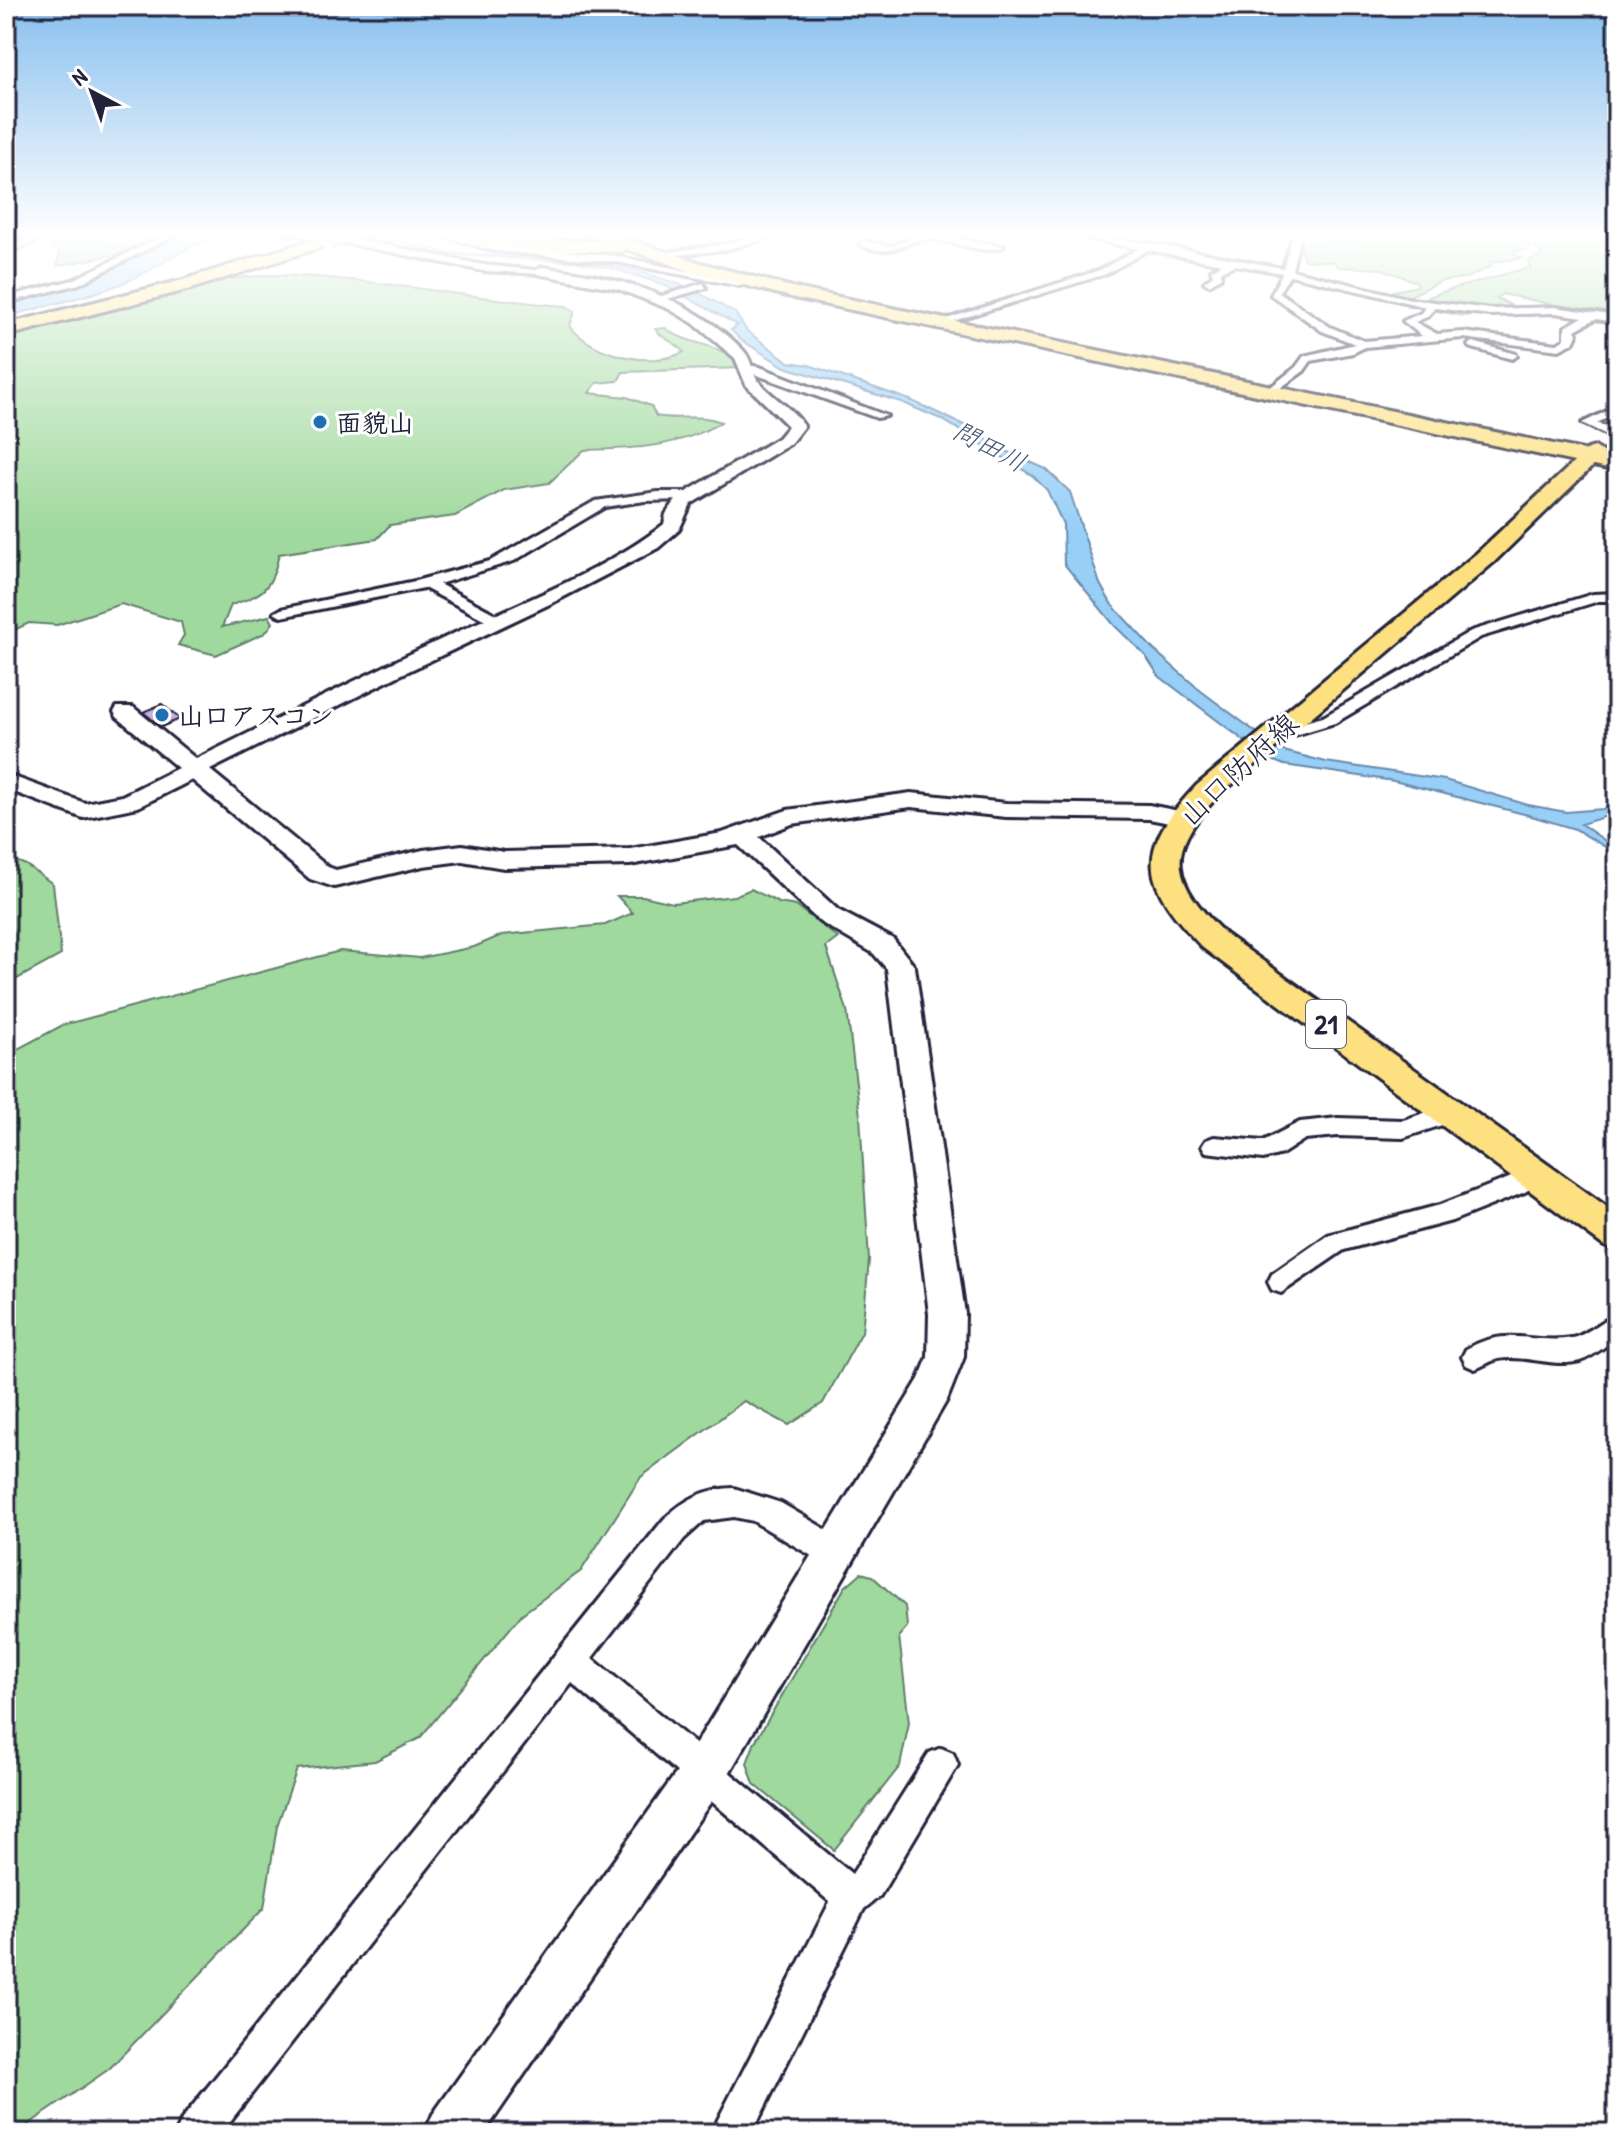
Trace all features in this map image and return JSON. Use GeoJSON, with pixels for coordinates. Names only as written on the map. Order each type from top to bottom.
{"type":"FeatureCollection","features":[{"type":"Feature","properties":{"kind":"highway"},"geometry":{"type":"LineString","coordinates":[[999,333],[1605,458]]}},
{"type":"Feature","properties":{"kind":"main road","name":"山口防府線"},"geometry":{"type":"LineString","coordinates":[[1605,458],[1236,765],[1180,818],[1165,852],[1166,869],[1179,904],[1194,923],[1242,963],[1617,1235]]}},
{"type":"Feature","properties":{"kind":"street"},"geometry":{"type":"LineString","coordinates":[[6,781],[83,811],[129,802],[390,671],[500,622],[665,535],[673,526],[679,506],[691,496],[795,432],[792,419],[750,382],[742,358],[716,333]]}},
{"type":"Feature","properties":{"kind":"street"},"geometry":{"type":"LineString","coordinates":[[1335,333],[1363,344]]}},
{"type":"Feature","properties":{"kind":"street"},"geometry":{"type":"LineString","coordinates":[[1428,333],[1438,339],[1512,356]]}},
{"type":"Feature","properties":{"kind":"street"},"geometry":{"type":"LineString","coordinates":[[1274,390],[1300,369],[1308,358],[1349,351],[1363,344],[1463,335],[1496,336],[1559,347],[1569,341],[1571,333]]}},
{"type":"Feature","properties":{"kind":"street"},"geometry":{"type":"LineString","coordinates":[[747,368],[881,416]]}},
{"type":"Feature","properties":{"kind":"street"},"geometry":{"type":"LineString","coordinates":[[1617,409],[1588,423],[1617,436]]}},
{"type":"Feature","properties":{"kind":"street"},"geometry":{"type":"LineString","coordinates":[[281,613],[426,583],[521,553],[603,503],[691,496]]}},
{"type":"Feature","properties":{"kind":"street"},"geometry":{"type":"LineString","coordinates":[[426,583],[500,622]]}},
{"type":"Feature","properties":{"kind":"street"},"geometry":{"type":"LineString","coordinates":[[1282,726],[1295,730],[1329,720],[1476,634],[1598,597],[1617,597]]}},
{"type":"Feature","properties":{"kind":"street"},"geometry":{"type":"LineString","coordinates":[[125,712],[319,873],[334,879],[423,858],[462,853],[504,860],[630,857],[711,844],[787,817],[911,800],[1006,810],[1149,812],[1180,818]]}},
{"type":"Feature","properties":{"kind":"street"},"geometry":{"type":"LineString","coordinates":[[452,2133],[705,1771],[838,1554],[934,1388],[946,1357],[947,1314],[901,967],[894,956],[869,938],[829,916],[741,834]]}},
{"type":"Feature","properties":{"kind":"street"},"geometry":{"type":"LineString","coordinates":[[1214,1146],[1263,1150],[1274,1148],[1300,1131],[1338,1127],[1403,1129],[1449,1114]]}},
{"type":"Feature","properties":{"kind":"street"},"geometry":{"type":"LineString","coordinates":[[1281,1282],[1337,1242],[1443,1214],[1517,1185],[1532,1175]]}},
{"type":"Feature","properties":{"kind":"street"},"geometry":{"type":"LineString","coordinates":[[1475,1357],[1486,1349],[1502,1345],[1578,1350],[1592,1343],[1605,1330],[1617,1326]]}},
{"type":"Feature","properties":{"kind":"street"},"geometry":{"type":"LineString","coordinates":[[196,2133],[674,1529],[695,1510],[722,1502],[755,1505],[838,1554]]}},
{"type":"Feature","properties":{"kind":"street"},"geometry":{"type":"LineString","coordinates":[[570,1660],[852,1897]]}},
{"type":"Feature","properties":{"kind":"street"},"geometry":{"type":"LineString","coordinates":[[731,2133],[852,1897],[868,1884],[941,1765]]}},
{"type":"Feature","properties":{"kind":"green space"},"geometry":{"type":"Polygon","coordinates":[[[25,333],[577,333],[592,345],[607,351],[639,359],[655,359],[684,352],[659,333],[673,333],[726,353],[740,368],[623,372],[618,381],[597,383],[589,393],[627,397],[651,406],[656,416],[705,418],[721,422],[705,431],[654,445],[584,450],[549,483],[504,490],[455,516],[390,525],[377,539],[279,554],[269,583],[259,593],[231,605],[222,627],[269,616],[273,623],[265,633],[216,655],[178,645],[184,635],[181,622],[121,604],[57,625],[29,623],[6,634],[6,338],[25,333]]]}},
{"type":"Feature","properties":{"kind":"green space"},"geometry":{"type":"Polygon","coordinates":[[[6,857],[26,865],[53,884],[61,955],[6,985],[6,857]]]}},
{"type":"Feature","properties":{"kind":"green space"},"geometry":{"type":"Polygon","coordinates":[[[751,889],[779,903],[796,906],[838,938],[826,947],[847,1010],[860,1116],[869,1260],[862,1332],[823,1403],[789,1425],[744,1401],[641,1477],[581,1571],[522,1614],[420,1738],[375,1761],[297,1769],[277,1826],[264,1908],[109,2069],[16,2133],[6,2133],[6,1055],[63,1025],[340,951],[420,958],[474,947],[502,935],[605,925],[633,913],[617,896],[643,896],[673,903],[734,896],[751,889]]]}},
{"type":"Feature","properties":{"kind":"green space"},"geometry":{"type":"Polygon","coordinates":[[[861,1573],[872,1576],[905,1606],[907,1627],[899,1636],[909,1723],[900,1766],[834,1850],[754,1784],[747,1763],[755,1742],[845,1587],[861,1573]]]}},
{"type":"Feature","properties":{"kind":"water","name":"問田川"},"geometry":{"type":"Polygon","coordinates":[[[734,333],[749,333],[789,362],[809,365],[910,400],[1046,469],[1070,492],[1100,584],[1112,605],[1154,650],[1201,691],[1280,750],[1326,762],[1445,780],[1528,805],[1566,812],[1603,809],[1617,800],[1617,813],[1581,824],[1617,849],[1617,854],[1575,829],[1528,815],[1394,781],[1284,765],[1267,758],[1159,676],[1145,655],[1114,625],[1064,564],[1063,524],[1047,490],[1033,476],[943,420],[901,402],[785,367],[734,333]]]}},
{"type":"Feature","properties":{"kind":"building","name":"山口アスコン"},"geometry":{"type":"Polygon","coordinates":[[[162,704],[180,719],[161,727],[143,712],[162,704]]]}},
{"type":"Feature","properties":{"kind":"place","name":"面貌山"},"geometry":{"type":"Point","coordinates":[320,422]}},
{"type":"Feature","properties":{"kind":"place","name":"山口アスコン"},"geometry":{"type":"Point","coordinates":[162,715]}}]}
